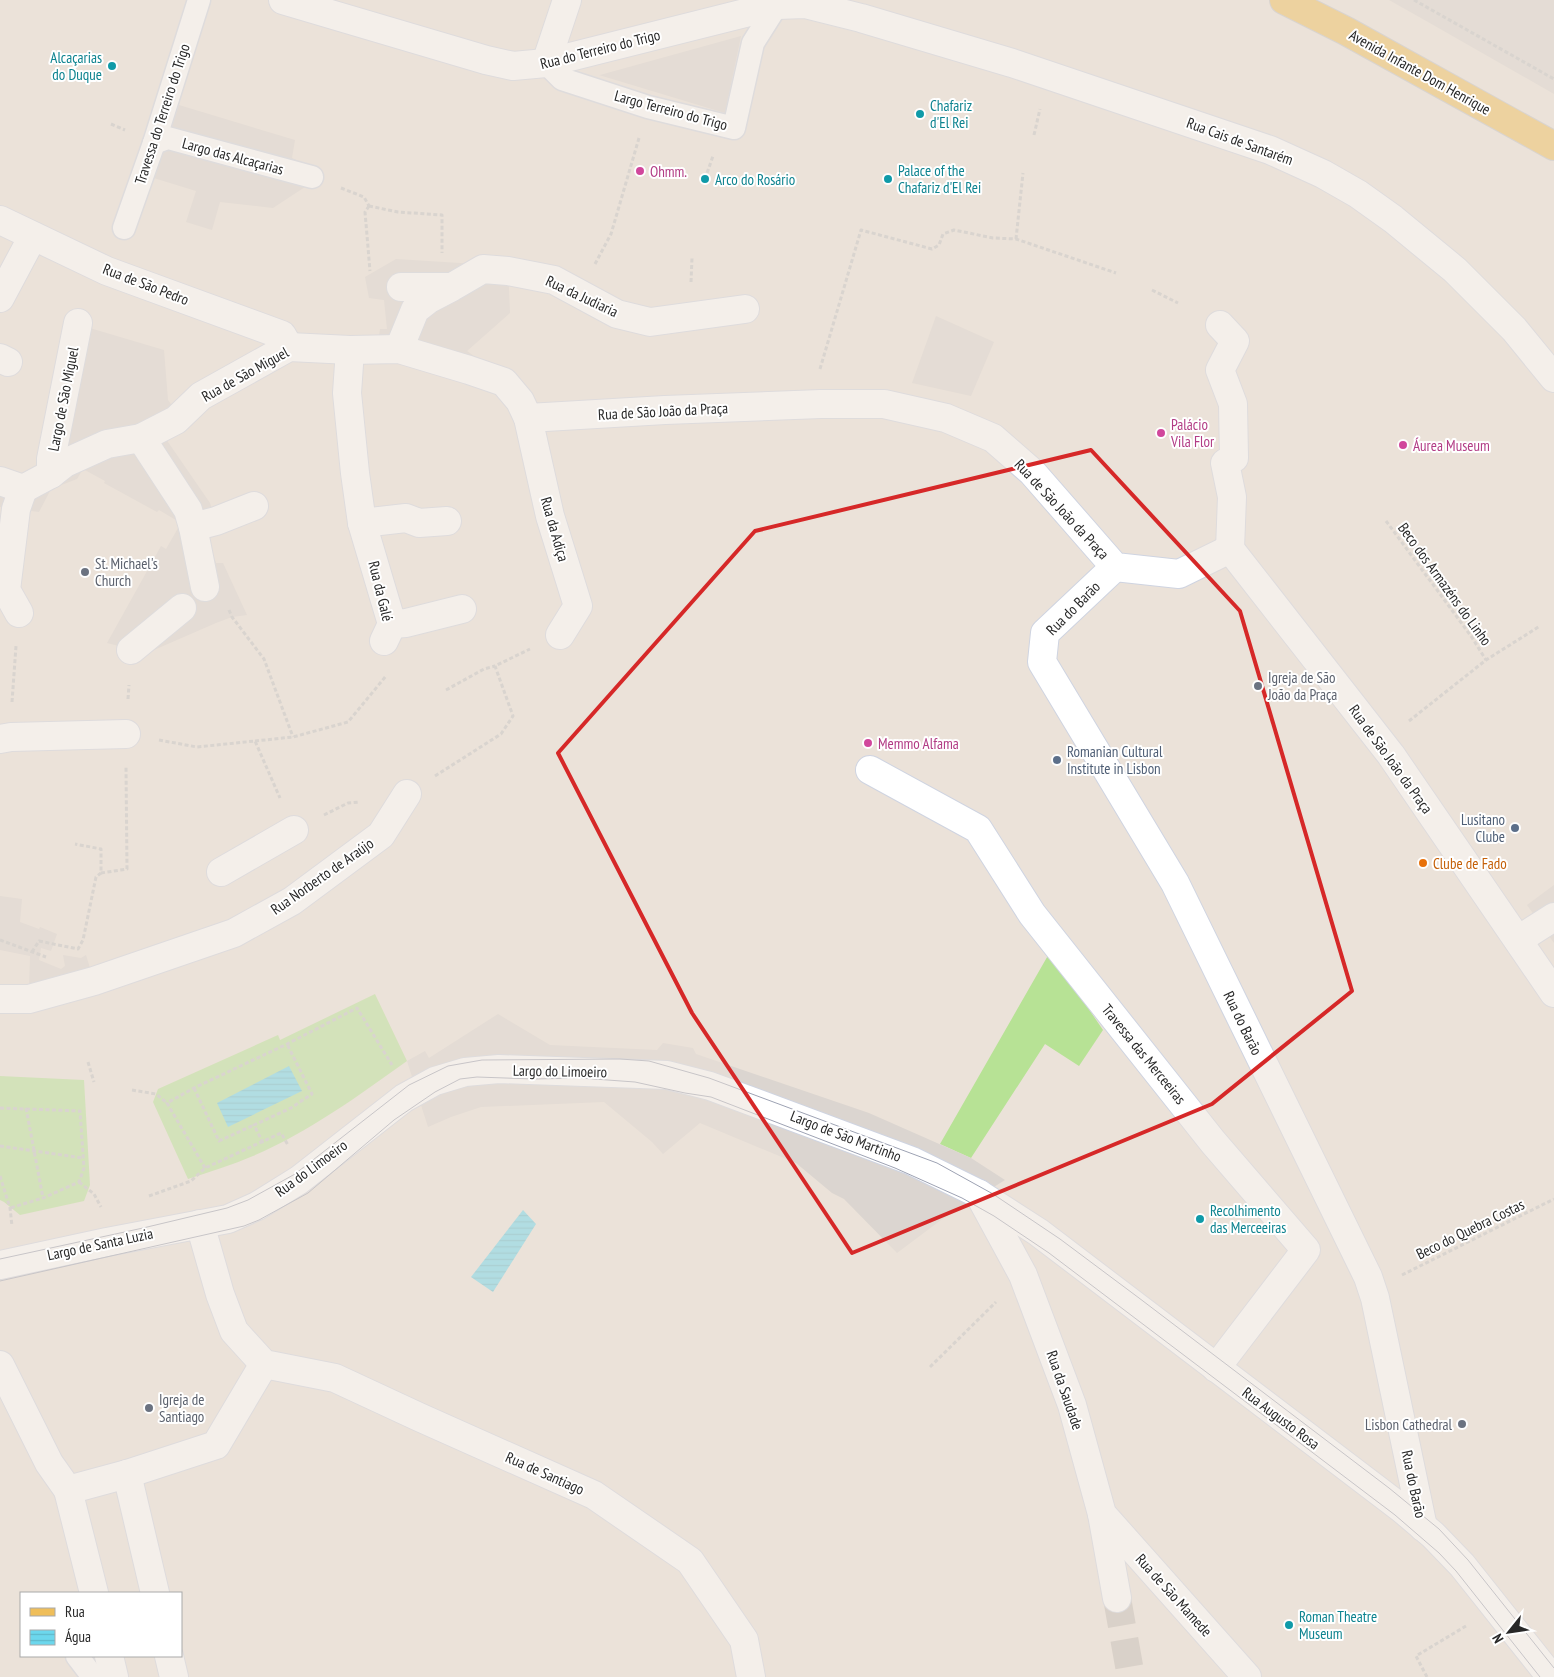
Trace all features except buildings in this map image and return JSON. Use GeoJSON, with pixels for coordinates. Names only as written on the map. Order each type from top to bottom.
{"type":"FeatureCollection","features":[{"type":"Feature","properties":{"kind":"main road","name":"Avenida Infante Dom Henrique"},"geometry":{"type":"LineString","coordinates":[[1284,0],[1346,31],[1554,146]]}},
{"type":"Feature","properties":{"kind":"street","name":"Rua do Terreiro do Trigo"},"geometry":{"type":"LineString","coordinates":[[283,0],[486,60],[513,66],[546,63],[777,5],[804,4],[861,18]]}},
{"type":"Feature","properties":{"kind":"street"},"geometry":{"type":"LineString","coordinates":[[546,63],[567,0]]}},
{"type":"Feature","properties":{"kind":"street","name":"Rua Cais de Santarém"},"geometry":{"type":"LineString","coordinates":[[861,18],[1012,63],[1114,97],[1270,150],[1323,174],[1358,194],[1386,214],[1455,270],[1514,329],[1554,378]]}},
{"type":"Feature","properties":{"kind":"street","name":"Rua de São Pedro"},"geometry":{"type":"LineString","coordinates":[[0,220],[108,271],[282,335],[289,347]]}},
{"type":"Feature","properties":{"kind":"street"},"geometry":{"type":"LineString","coordinates":[[0,298],[33,236]]}},
{"type":"Feature","properties":{"kind":"street","name":"Rua da Judiaria"},"geometry":{"type":"LineString","coordinates":[[399,349],[414,310],[429,298],[483,269],[508,270],[554,280],[617,314],[650,322],[745,309]]}},
{"type":"Feature","properties":{"kind":"street"},"geometry":{"type":"LineString","coordinates":[[401,287],[452,287]]}},
{"type":"Feature","properties":{"kind":"street","name":"Largo de São Miguel"},"geometry":{"type":"LineString","coordinates":[[51,474],[51,459],[78,323]]}},
{"type":"Feature","properties":{"kind":"street"},"geometry":{"type":"LineString","coordinates":[[1220,325],[1235,341],[1220,370],[1233,404],[1234,458],[1225,464],[1232,497],[1230,549]]}},
{"type":"Feature","properties":{"kind":"street","name":"Rua de São Miguel"},"geometry":{"type":"LineString","coordinates":[[12,485],[51,474],[66,463],[107,444],[141,438],[176,420],[201,396],[289,347],[357,350],[399,349]]}},
{"type":"Feature","properties":{"kind":"street","name":"Rua da Adiça"},"geometry":{"type":"LineString","coordinates":[[399,349],[504,382],[520,401],[528,418],[550,516],[578,606],[560,635]]}},
{"type":"Feature","properties":{"kind":"street","name":"Rua da Galé"},"geometry":{"type":"LineString","coordinates":[[357,350],[347,393],[355,473],[362,523],[388,633]]}},
{"type":"Feature","properties":{"kind":"street","name":"Rua de São João da Praça"},"geometry":{"type":"LineString","coordinates":[[528,418],[665,410],[821,404],[884,404],[946,418],[993,438],[1032,472],[1115,567],[1179,574],[1230,549],[1391,755],[1554,993]]}},
{"type":"Feature","properties":{"kind":"street"},"geometry":{"type":"LineString","coordinates":[[141,438],[188,510],[205,587]]}},
{"type":"Feature","properties":{"kind":"street"},"geometry":{"type":"LineString","coordinates":[[12,485],[16,509],[6,590],[19,613]]}},
{"type":"Feature","properties":{"kind":"street"},"geometry":{"type":"LineString","coordinates":[[193,527],[216,521],[254,506]]}},
{"type":"Feature","properties":{"kind":"street"},"geometry":{"type":"LineString","coordinates":[[362,523],[406,518],[419,523],[447,521]]}},
{"type":"Feature","properties":{"kind":"street","name":"Rua do Barão"},"geometry":{"type":"LineString","coordinates":[[1115,567],[1045,633],[1042,662],[1175,883],[1368,1277],[1375,1298],[1423,1527]]}},
{"type":"Feature","properties":{"kind":"street"},"geometry":{"type":"LineString","coordinates":[[131,650],[182,608]]}},
{"type":"Feature","properties":{"kind":"street"},"geometry":{"type":"LineString","coordinates":[[388,633],[406,622],[462,609]]}},
{"type":"Feature","properties":{"kind":"street"},"geometry":{"type":"LineString","coordinates":[[6,738],[126,734]]}},
{"type":"Feature","properties":{"kind":"street","name":"Travessa das Merceeiras"},"geometry":{"type":"LineString","coordinates":[[870,770],[978,829],[1032,914],[1213,1142],[1306,1250],[1216,1368]]}},
{"type":"Feature","properties":{"kind":"street","name":"Rua Norberto de Araújo"},"geometry":{"type":"LineString","coordinates":[[0,999],[28,998],[94,982],[234,933],[292,901],[381,835],[407,794]]}},
{"type":"Feature","properties":{"kind":"street"},"geometry":{"type":"LineString","coordinates":[[221,872],[294,830]]}},
{"type":"Feature","properties":{"kind":"street"},"geometry":{"type":"LineString","coordinates":[[1518,940],[1554,917]]}},
{"type":"Feature","properties":{"kind":"street","name":"Largo do Limoeiro"},"geometry":{"type":"LineString","coordinates":[[412,1093],[435,1080],[465,1072],[499,1069],[667,1075],[710,1086]]}},
{"type":"Feature","properties":{"kind":"street","name":"Largo de São Martinho"},"geometry":{"type":"LineString","coordinates":[[710,1086],[912,1161],[979,1194]]}},
{"type":"Feature","properties":{"kind":"street","name":"Rua do Limoeiro"},"geometry":{"type":"LineString","coordinates":[[200,1224],[228,1218],[269,1199],[299,1180],[412,1093]]}},
{"type":"Feature","properties":{"kind":"street","name":"Rua Augusto Rosa"},"geometry":{"type":"LineString","coordinates":[[979,1194],[1038,1232],[1401,1508],[1433,1535],[1462,1565],[1551,1677]]}},
{"type":"Feature","properties":{"kind":"street","name":"Rua da Saudade"},"geometry":{"type":"LineString","coordinates":[[979,1194],[1023,1275],[1072,1405],[1102,1514],[1117,1598]]}},
{"type":"Feature","properties":{"kind":"street"},"geometry":{"type":"LineString","coordinates":[[68,1490],[127,1474],[216,1445],[264,1364],[234,1331],[220,1294],[200,1224]]}},
{"type":"Feature","properties":{"kind":"street","name":"Largo de Santa Luzia"},"geometry":{"type":"LineString","coordinates":[[0,1266],[200,1224]]}},
{"type":"Feature","properties":{"kind":"street","name":"Rua de Santiago"},"geometry":{"type":"LineString","coordinates":[[264,1364],[335,1378],[594,1495],[690,1561],[744,1640],[752,1677]]}},
{"type":"Feature","properties":{"kind":"street"},"geometry":{"type":"LineString","coordinates":[[0,1365],[49,1463],[68,1490],[90,1592]]}},
{"type":"Feature","properties":{"kind":"street"},"geometry":{"type":"LineString","coordinates":[[127,1474],[155,1592]]}},
{"type":"Feature","properties":{"kind":"street","name":"Rua de São Mamede"},"geometry":{"type":"LineString","coordinates":[[1102,1514],[1246,1677]]}},
{"type":"Feature","properties":{"kind":"street"},"geometry":{"type":"LineString","coordinates":[[109,1657],[114,1677]]}},
{"type":"Feature","properties":{"kind":"street"},"geometry":{"type":"LineString","coordinates":[[169,1657],[174,1677]]}},
{"type":"Feature","properties":{"kind":"lane","name":"Travessa do Terreiro do Trigo"},"geometry":{"type":"LineString","coordinates":[[124,228],[154,143],[199,0]]}},
{"type":"Feature","properties":{"kind":"lane","name":"Largo Terreiro do Trigo"},"geometry":{"type":"LineString","coordinates":[[546,63],[562,79],[648,107],[734,128],[753,43],[777,5]]}},
{"type":"Feature","properties":{"kind":"lane","name":"Largo das Alcaçarias"},"geometry":{"type":"LineString","coordinates":[[154,143],[168,138],[312,177]]}},
{"type":"Feature","properties":{"kind":"lane"},"geometry":{"type":"LineString","coordinates":[[78,1657],[93,1677]]}},
{"type":"Feature","properties":{"kind":"path"},"geometry":{"type":"LineString","coordinates":[[1414,0],[1554,79]]}},
{"type":"Feature","properties":{"kind":"path"},"geometry":{"type":"LineString","coordinates":[[580,294],[611,234],[634,158]]}},
{"type":"Feature","properties":{"kind":"path"},"geometry":{"type":"LineString","coordinates":[[1016,239],[1024,173]]}},
{"type":"Feature","properties":{"kind":"path"},"geometry":{"type":"LineString","coordinates":[[401,287],[377,285],[370,274],[365,212],[369,206],[398,212],[442,215]]}},
{"type":"Feature","properties":{"kind":"path"},"geometry":{"type":"LineString","coordinates":[[821,404],[818,377],[861,230],[932,249],[939,245],[943,234],[954,230],[994,238],[1016,239],[1116,273]]}},
{"type":"Feature","properties":{"kind":"path"},"geometry":{"type":"LineString","coordinates":[[1152,290],[1178,304]]}},
{"type":"Feature","properties":{"kind":"path","name":"Beco dos Armazéns do Linho"},"geometry":{"type":"LineString","coordinates":[[1386,521],[1471,636],[1486,660]]}},
{"type":"Feature","properties":{"kind":"path"},"geometry":{"type":"LineString","coordinates":[[205,587],[226,602],[232,617],[264,659],[293,737]]}},
{"type":"Feature","properties":{"kind":"path"},"geometry":{"type":"LineString","coordinates":[[6,738],[13,692],[19,613]]}},
{"type":"Feature","properties":{"kind":"path"},"geometry":{"type":"LineString","coordinates":[[1440,696],[1486,660],[1540,626]]}},
{"type":"Feature","properties":{"kind":"path","name":"Rua da Galé"},"geometry":{"type":"LineString","coordinates":[[126,734],[197,747],[293,737],[348,722],[392,669],[388,633]]}},
{"type":"Feature","properties":{"kind":"path"},"geometry":{"type":"LineString","coordinates":[[446,690],[484,669],[495,666],[560,635]]}},
{"type":"Feature","properties":{"kind":"path"},"geometry":{"type":"LineString","coordinates":[[32,952],[39,941],[78,949],[83,940],[96,877],[100,873],[127,869],[126,734],[131,650]]}},
{"type":"Feature","properties":{"kind":"path"},"geometry":{"type":"LineString","coordinates":[[255,741],[294,830],[348,804],[407,794],[501,734],[513,716],[495,666]]}},
{"type":"Feature","properties":{"kind":"path"},"geometry":{"type":"LineString","coordinates":[[75,844],[101,849],[100,873]]}},
{"type":"Feature","properties":{"kind":"path"},"geometry":{"type":"LineString","coordinates":[[0,940],[40,954]]}},
{"type":"Feature","properties":{"kind":"path"},"geometry":{"type":"LineString","coordinates":[[167,1103],[357,1008],[395,1070]]}},
{"type":"Feature","properties":{"kind":"path"},"geometry":{"type":"LineString","coordinates":[[194,1088],[219,1141],[291,1108],[312,1094],[287,1044]]}},
{"type":"Feature","properties":{"kind":"path"},"geometry":{"type":"LineString","coordinates":[[88,1062],[94,1082]]}},
{"type":"Feature","properties":{"kind":"path"},"geometry":{"type":"LineString","coordinates":[[132,1090],[156,1094],[167,1103],[205,1168]]}},
{"type":"Feature","properties":{"kind":"path"},"geometry":{"type":"LineString","coordinates":[[0,1108],[80,1111],[84,1168],[79,1182],[43,1198],[10,1208],[0,1176]]}},
{"type":"Feature","properties":{"kind":"path"},"geometry":{"type":"LineString","coordinates":[[26,1108],[43,1198]]}},
{"type":"Feature","properties":{"kind":"path"},"geometry":{"type":"LineString","coordinates":[[254,1124],[263,1143]]}},
{"type":"Feature","properties":{"kind":"path"},"geometry":{"type":"LineString","coordinates":[[155,1194],[191,1181],[205,1168],[263,1143],[281,1133]]}},
{"type":"Feature","properties":{"kind":"path"},"geometry":{"type":"LineString","coordinates":[[0,1146],[83,1158]]}},
{"type":"Feature","properties":{"kind":"path"},"geometry":{"type":"LineString","coordinates":[[79,1182],[94,1194]]}},
{"type":"Feature","properties":{"kind":"path","name":"Beco do Quebra Costas"},"geometry":{"type":"LineString","coordinates":[[1395,1278],[1554,1199]]}},
{"type":"Feature","properties":{"kind":"path"},"geometry":{"type":"LineString","coordinates":[[930,1367],[1023,1275]]}},
{"type":"Feature","properties":{"kind":"path"},"geometry":{"type":"LineString","coordinates":[[1427,1677],[1416,1656],[1497,1608]]}},
{"type":"Feature","properties":{"kind":"highlighted area"},"geometry":{"type":"Polygon","coordinates":[[[1091,450],[1240,611],[1352,991],[1212,1104],[852,1253],[692,1013],[558,753],[755,531],[1091,450]]]}},
{"type":"Feature","properties":{"kind":"green space"},"geometry":{"type":"Polygon","coordinates":[[[1050,952],[1103,1030],[1079,1066],[1045,1044],[971,1158],[940,1144],[1050,952]]]}},
{"type":"Feature","properties":{"kind":"green space"},"geometry":{"type":"Polygon","coordinates":[[[375,994],[407,1061],[333,1113],[294,1136],[245,1159],[188,1179],[153,1102],[158,1089],[278,1035],[280,1040],[375,994]]]}},
{"type":"Feature","properties":{"kind":"green space"},"geometry":{"type":"Polygon","coordinates":[[[0,1076],[84,1080],[90,1185],[84,1201],[20,1215],[0,1200],[0,1076]]]}},
{"type":"Feature","properties":{"kind":"shaded area"},"geometry":{"type":"Polygon","coordinates":[[[1389,0],[1554,0],[1554,94],[1428,22],[1389,0]]]}},
{"type":"Feature","properties":{"kind":"shaded area"},"geometry":{"type":"Polygon","coordinates":[[[741,36],[725,113],[599,75],[600,75],[741,36]]]}},
{"type":"Feature","properties":{"kind":"shaded area"},"geometry":{"type":"Polygon","coordinates":[[[179,105],[295,140],[292,158],[315,169],[308,185],[273,208],[220,202],[212,230],[186,222],[196,191],[144,175],[168,138],[179,105]]]}},
{"type":"Feature","properties":{"kind":"shaded area"},"geometry":{"type":"Polygon","coordinates":[[[396,259],[508,266],[510,313],[467,351],[508,380],[364,350],[362,335],[379,336],[380,329],[387,329],[384,300],[369,298],[365,277],[396,259]]]}},
{"type":"Feature","properties":{"kind":"shaded area"},"geometry":{"type":"Polygon","coordinates":[[[936,316],[994,342],[971,396],[912,383],[936,316]]]}},
{"type":"Feature","properties":{"kind":"shaded area"},"geometry":{"type":"Polygon","coordinates":[[[83,326],[164,350],[168,400],[173,407],[164,427],[168,442],[210,503],[216,521],[206,535],[216,563],[223,563],[247,615],[232,617],[216,623],[147,653],[107,643],[161,546],[166,549],[181,523],[104,483],[105,481],[83,469],[77,479],[51,489],[39,512],[0,507],[0,469],[30,475],[39,471],[83,326]]]}},
{"type":"Feature","properties":{"kind":"shaded area"},"geometry":{"type":"Polygon","coordinates":[[[1554,885],[1554,943],[1527,905],[1554,885]]]}},
{"type":"Feature","properties":{"kind":"shaded area"},"geometry":{"type":"Polygon","coordinates":[[[0,896],[22,899],[20,922],[57,934],[51,951],[41,948],[39,960],[61,969],[65,966],[63,955],[81,958],[86,955],[97,991],[29,991],[30,956],[0,950],[0,896]]]}},
{"type":"Feature","properties":{"kind":"shaded area"},"geometry":{"type":"Polygon","coordinates":[[[498,1014],[550,1045],[657,1050],[663,1043],[693,1048],[696,1054],[869,1113],[971,1158],[1005,1180],[941,1220],[897,1253],[844,1199],[832,1193],[796,1163],[700,1123],[663,1154],[652,1142],[604,1102],[481,1107],[428,1127],[407,1061],[425,1051],[429,1058],[498,1014]]]}},
{"type":"Feature","properties":{"kind":"water"},"geometry":{"type":"Polygon","coordinates":[[[289,1066],[302,1091],[228,1127],[217,1103],[289,1066]]]}},
{"type":"Feature","properties":{"kind":"water"},"geometry":{"type":"Polygon","coordinates":[[[523,1210],[536,1224],[493,1292],[471,1277],[523,1210]]]}},
{"type":"Feature","properties":{"kind":"tunnel"},"geometry":{"type":"LineString","coordinates":[[1117,1598],[1131,1677]]}},
{"type":"Feature","properties":{"kind":"tram line"},"geometry":{"type":"LineString","coordinates":[[0,1259],[143,1228],[227,1208],[248,1200],[295,1174],[409,1085],[448,1066],[482,1060],[620,1059],[649,1061],[709,1078],[937,1163],[993,1194],[1060,1239],[1139,1298],[1389,1488],[1439,1529],[1468,1560],[1554,1668]]}},
{"type":"Feature","properties":{"kind":"tram line"},"geometry":{"type":"LineString","coordinates":[[0,1281],[244,1226],[259,1220],[308,1193],[394,1120],[435,1092],[460,1079],[477,1077],[580,1078],[635,1082],[711,1097],[895,1168],[962,1198],[994,1216],[1049,1253],[1395,1515],[1439,1553],[1456,1571],[1540,1677]]}},
{"type":"Feature","properties":{"kind":"place","name":"Alcaçarias do Duque"},"geometry":{"type":"Point","coordinates":[112,66]}},
{"type":"Feature","properties":{"kind":"place","name":"Chafariz d'El Rei"},"geometry":{"type":"Point","coordinates":[920,114]}},
{"type":"Feature","properties":{"kind":"place","name":"Ohmm."},"geometry":{"type":"Point","coordinates":[640,171]}},
{"type":"Feature","properties":{"kind":"place","name":"Arco do Rosário"},"geometry":{"type":"Point","coordinates":[705,179]}},
{"type":"Feature","properties":{"kind":"place","name":"Palace of the Chafariz d'El Rei"},"geometry":{"type":"Point","coordinates":[888,179]}},
{"type":"Feature","properties":{"kind":"place","name":"Palácio Vila Flor"},"geometry":{"type":"Point","coordinates":[1161,433]}},
{"type":"Feature","properties":{"kind":"place","name":"Áurea Museum"},"geometry":{"type":"Point","coordinates":[1403,445]}},
{"type":"Feature","properties":{"kind":"place","name":"St. Michael's Church"},"geometry":{"type":"Point","coordinates":[85,572]}},
{"type":"Feature","properties":{"kind":"place","name":"Igreja de São João da Praça"},"geometry":{"type":"Point","coordinates":[1258,686]}},
{"type":"Feature","properties":{"kind":"place","name":"Memmo Alfama"},"geometry":{"type":"Point","coordinates":[868,743]}},
{"type":"Feature","properties":{"kind":"place","name":"Romanian Cultural Institute in Lisbon"},"geometry":{"type":"Point","coordinates":[1057,760]}},
{"type":"Feature","properties":{"kind":"place","name":"Lusitano Clube"},"geometry":{"type":"Point","coordinates":[1515,828]}},
{"type":"Feature","properties":{"kind":"place","name":"Clube de Fado"},"geometry":{"type":"Point","coordinates":[1423,863]}},
{"type":"Feature","properties":{"kind":"place","name":"Recolhimento das Merceeiras"},"geometry":{"type":"Point","coordinates":[1200,1219]}},
{"type":"Feature","properties":{"kind":"place","name":"Igreja de Santiago"},"geometry":{"type":"Point","coordinates":[149,1408]}},
{"type":"Feature","properties":{"kind":"place","name":"Lisbon Cathedral"},"geometry":{"type":"Point","coordinates":[1462,1424]}},
{"type":"Feature","properties":{"kind":"place","name":"Roman Theatre Museum"},"geometry":{"type":"Point","coordinates":[1289,1625]}}]}
